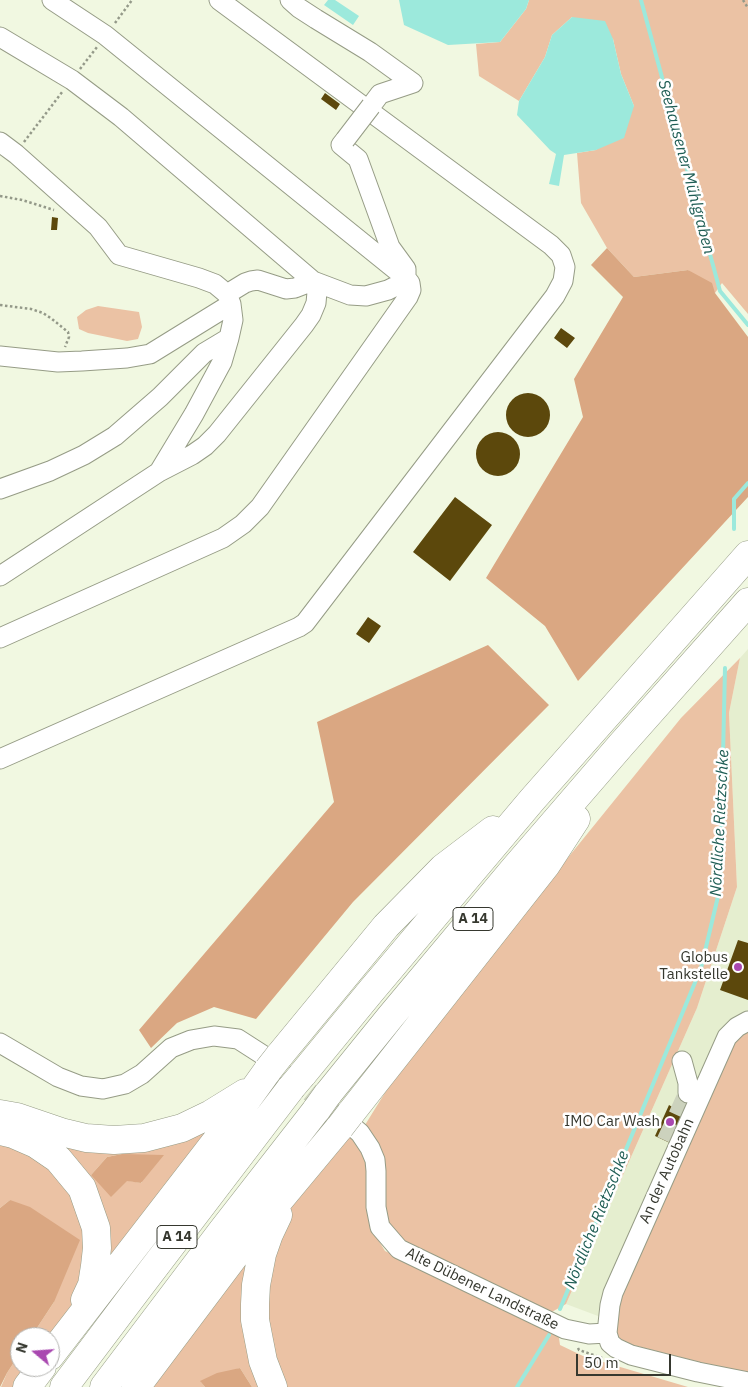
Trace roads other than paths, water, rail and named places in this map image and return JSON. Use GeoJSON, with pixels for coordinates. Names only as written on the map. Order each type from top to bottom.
{"type":"FeatureCollection","features":[{"type":"Feature","properties":{"kind":"highway","name":"A 14"},"geometry":{"type":"LineString","coordinates":[[64,1387],[297,1082],[371,991],[532,800],[748,555]]}},
{"type":"Feature","properties":{"kind":"highway","name":"A 14"},"geometry":{"type":"LineString","coordinates":[[104,1387],[222,1230],[391,1016],[621,745],[748,602]]}},
{"type":"Feature","properties":{"kind":"highway"},"geometry":{"type":"LineString","coordinates":[[136,1387],[251,1234],[348,1123],[546,865],[621,745]]}},
{"type":"Feature","properties":{"kind":"highway"},"geometry":{"type":"LineString","coordinates":[[0,1114],[17,1117],[61,1132],[86,1138],[114,1140],[144,1138],[182,1128],[242,1096],[386,926],[443,868],[532,800]]}},
{"type":"Feature","properties":{"kind":"highway"},"geometry":{"type":"LineString","coordinates":[[60,1342],[230,1124],[268,1066]]}},
{"type":"Feature","properties":{"kind":"highway"},"geometry":{"type":"LineString","coordinates":[[0,1131],[13,1134],[36,1144],[58,1159],[82,1188],[90,1207],[96,1228],[97,1248],[95,1266],[92,1284],[70,1329]]}},
{"type":"Feature","properties":{"kind":"highway"},"geometry":{"type":"LineString","coordinates":[[273,1387],[263,1361],[256,1327],[256,1285],[262,1254],[269,1234],[296,1181]]}},
{"type":"Feature","properties":{"kind":"street"},"geometry":{"type":"LineString","coordinates":[[0,638],[223,538],[243,524],[260,507],[408,297],[411,290],[410,283],[406,278],[106,35],[52,0]]}},
{"type":"Feature","properties":{"kind":"street"},"geometry":{"type":"LineString","coordinates":[[0,759],[305,623],[555,296],[563,281],[565,267],[561,255],[551,245],[219,0]]}},
{"type":"Feature","properties":{"kind":"street"},"geometry":{"type":"LineString","coordinates":[[0,36],[72,80],[121,117],[313,281],[350,294],[366,296],[388,290],[406,278],[406,269],[390,247],[358,159],[341,145],[376,100],[413,83],[382,60],[299,8],[290,0]]}},
{"type":"Feature","properties":{"kind":"street"},"geometry":{"type":"LineString","coordinates":[[376,100],[382,60]]}},
{"type":"Feature","properties":{"kind":"street"},"geometry":{"type":"LineString","coordinates":[[0,142],[98,227],[119,255],[215,284],[229,299],[233,320],[222,362],[194,414],[159,472]]}},
{"type":"Feature","properties":{"kind":"street"},"geometry":{"type":"LineString","coordinates":[[0,356],[58,362],[112,359],[150,354],[229,299],[245,283],[258,280],[286,289],[295,288],[313,281]]}},
{"type":"Feature","properties":{"kind":"street"},"geometry":{"type":"LineString","coordinates":[[0,576],[159,472],[205,446],[217,434],[311,314],[316,303],[317,292],[313,281]]}},
{"type":"Feature","properties":{"kind":"street"},"geometry":{"type":"LineString","coordinates":[[0,489],[50,472],[84,455],[115,436],[160,397],[204,353],[229,338]]}},
{"type":"Feature","properties":{"kind":"street","name":"An der Autobahn"},"geometry":{"type":"LineString","coordinates":[[607,1333],[613,1293],[727,1037],[737,1026],[748,1020]]}},
{"type":"Feature","properties":{"kind":"street"},"geometry":{"type":"LineString","coordinates":[[0,1042],[58,1077],[81,1086],[103,1089],[124,1084],[142,1074],[171,1048],[191,1040],[214,1036],[238,1039],[268,1066]]}},
{"type":"Feature","properties":{"kind":"street"},"geometry":{"type":"LineString","coordinates":[[682,1061],[688,1083],[688,1093]]}},
{"type":"Feature","properties":{"kind":"street","name":"Alte Dübener Landstraße"},"geometry":{"type":"LineString","coordinates":[[348,1123],[360,1133],[375,1160],[376,1207],[380,1227],[399,1250],[565,1329],[590,1334],[607,1333]]}},
{"type":"Feature","properties":{"kind":"street"},"geometry":{"type":"LineString","coordinates":[[607,1333],[610,1343],[631,1356],[748,1382]]}},
{"type":"Feature","properties":{"kind":"water"},"geometry":{"type":"Polygon","coordinates":[[[328,0],[335,0],[359,16],[353,25],[324,5],[328,0]]]}},
{"type":"Feature","properties":{"kind":"water"},"geometry":{"type":"Polygon","coordinates":[[[399,0],[529,0],[526,9],[500,42],[448,45],[404,25],[399,0]]]}},
{"type":"Feature","properties":{"kind":"water"},"geometry":{"type":"Polygon","coordinates":[[[572,17],[605,21],[613,39],[621,74],[634,106],[624,138],[596,150],[564,155],[559,186],[549,184],[556,154],[517,115],[519,101],[545,57],[552,35],[572,17]]]}},
{"type":"Feature","properties":{"kind":"waterway","name":"Seehausener Mühlgraben"},"geometry":{"type":"LineString","coordinates":[[641,0],[720,291],[748,325]]}},
{"type":"Feature","properties":{"kind":"waterway","name":"Nördliche Rietzschke"},"geometry":{"type":"LineString","coordinates":[[734,529],[734,499],[748,483]]}},
{"type":"Feature","properties":{"kind":"waterway","name":"Nördliche Rietzschke"},"geometry":{"type":"LineString","coordinates":[[560,1309],[701,968],[720,888],[725,668]]}},
{"type":"Feature","properties":{"kind":"waterway","name":"Nördliche Rietzschke"},"geometry":{"type":"LineString","coordinates":[[517,1387],[549,1335]]}},
{"type":"Feature","properties":{"kind":"tunnel"},"geometry":{"type":"LineString","coordinates":[[266,1057],[353,1127]]}},
{"type":"Feature","properties":{"kind":"tunnel"},"geometry":{"type":"LineString","coordinates":[[666,1141],[688,1093]]}},
{"type":"Feature","properties":{"kind":"place","name":"Globus Tankstelle"},"geometry":{"type":"Point","coordinates":[738,967]}},
{"type":"Feature","properties":{"kind":"place","name":"IMO Car Wash"},"geometry":{"type":"Point","coordinates":[670,1122]}}]}
